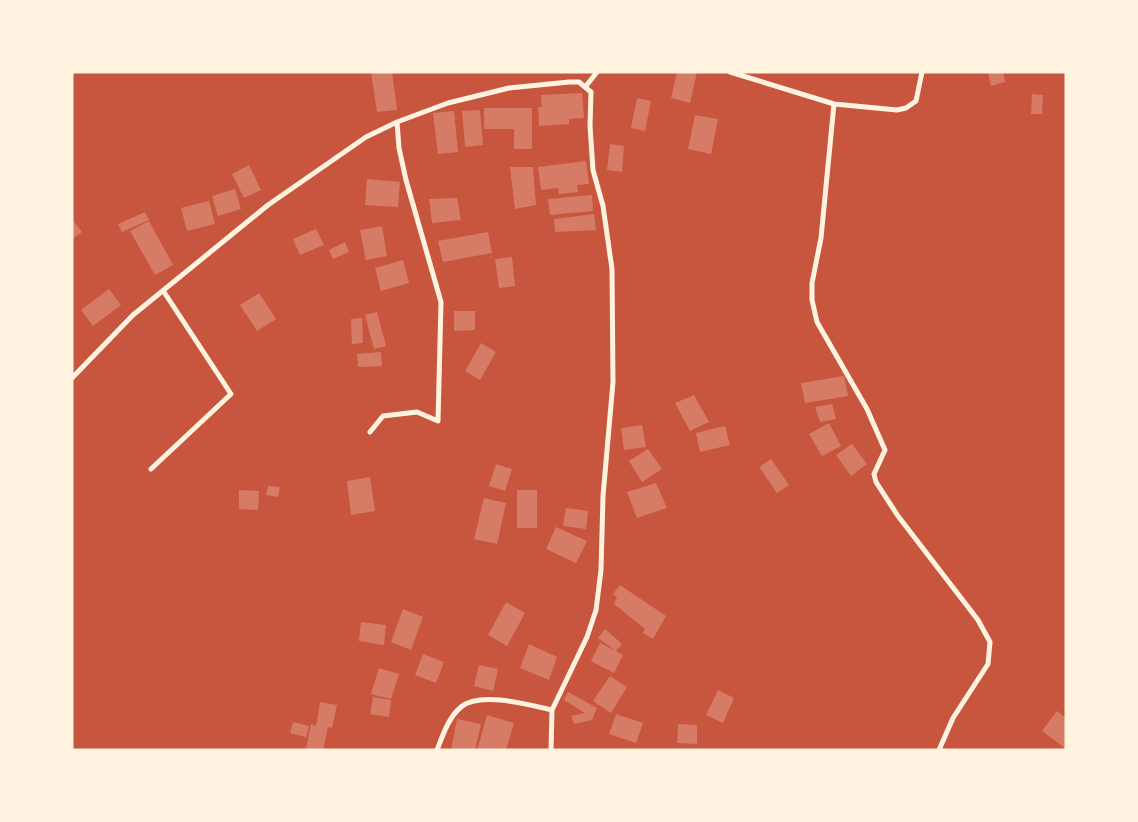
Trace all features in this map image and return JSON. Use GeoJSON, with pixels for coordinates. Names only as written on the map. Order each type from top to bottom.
{"type":"FeatureCollection","features":[{"type":"Feature","properties":{"kind":"street"},"geometry":{"type":"LineString","coordinates":[[586,86],[597,72]]}},
{"type":"Feature","properties":{"kind":"street"},"geometry":{"type":"LineString","coordinates":[[730,72],[834,104],[897,110],[906,108],[916,100],[922,72]]}},
{"type":"Feature","properties":{"kind":"street"},"geometry":{"type":"LineString","coordinates":[[72,378],[133,315],[268,205],[366,137],[448,103],[509,88],[569,82],[579,82],[586,86],[592,98],[590,126],[593,170],[603,206],[612,269],[613,382],[596,610],[587,637],[552,710],[551,750]]}},
{"type":"Feature","properties":{"kind":"street"},"geometry":{"type":"LineString","coordinates":[[834,104],[821,237],[812,283],[812,300],[817,322],[867,409],[885,450],[874,474],[876,482],[898,516],[978,620],[990,642],[988,664],[953,718],[939,750]]}},
{"type":"Feature","properties":{"kind":"street"},"geometry":{"type":"LineString","coordinates":[[370,432],[383,416],[417,412],[438,421],[441,302],[406,180],[397,122]]}},
{"type":"Feature","properties":{"kind":"street"},"geometry":{"type":"LineString","coordinates":[[151,469],[231,394],[164,292]]}},
{"type":"Feature","properties":{"kind":"street"},"geometry":{"type":"LineString","coordinates":[[437,750],[447,724],[462,706],[476,701],[510,701],[552,710]]}},
{"type":"Feature","properties":{"kind":"building"},"geometry":{"type":"Polygon","coordinates":[[[371,72],[392,72],[397,110],[377,112],[371,72]]]}},
{"type":"Feature","properties":{"kind":"building"},"geometry":{"type":"Polygon","coordinates":[[[677,72],[697,72],[690,103],[671,98],[677,72]]]}},
{"type":"Feature","properties":{"kind":"building"},"geometry":{"type":"Polygon","coordinates":[[[988,72],[1003,72],[1005,82],[991,86],[988,72]]]}},
{"type":"Feature","properties":{"kind":"building"},"geometry":{"type":"Polygon","coordinates":[[[582,93],[584,118],[569,119],[569,124],[539,126],[538,107],[542,107],[541,95],[582,93]]]}},
{"type":"Feature","properties":{"kind":"building"},"geometry":{"type":"Polygon","coordinates":[[[1032,94],[1043,95],[1042,114],[1031,114],[1032,94]]]}},
{"type":"Feature","properties":{"kind":"building"},"geometry":{"type":"Polygon","coordinates":[[[637,98],[651,101],[645,131],[631,128],[637,98]]]}},
{"type":"Feature","properties":{"kind":"building"},"geometry":{"type":"Polygon","coordinates":[[[484,108],[532,108],[532,149],[514,149],[514,129],[484,129],[484,108]]]}},
{"type":"Feature","properties":{"kind":"building"},"geometry":{"type":"Polygon","coordinates":[[[480,110],[483,145],[465,147],[462,111],[480,110]]]}},
{"type":"Feature","properties":{"kind":"building"},"geometry":{"type":"Polygon","coordinates":[[[454,111],[458,152],[438,154],[433,113],[454,111]]]}},
{"type":"Feature","properties":{"kind":"building"},"geometry":{"type":"Polygon","coordinates":[[[695,115],[718,119],[711,154],[688,149],[695,115]]]}},
{"type":"Feature","properties":{"kind":"building"},"geometry":{"type":"Polygon","coordinates":[[[610,144],[624,146],[622,172],[607,170],[610,144]]]}},
{"type":"Feature","properties":{"kind":"building"},"geometry":{"type":"Polygon","coordinates":[[[586,161],[589,184],[577,185],[578,192],[559,194],[558,188],[541,190],[538,167],[586,161]]]}},
{"type":"Feature","properties":{"kind":"building"},"geometry":{"type":"Polygon","coordinates":[[[249,165],[261,190],[244,198],[232,174],[249,165]]]}},
{"type":"Feature","properties":{"kind":"building"},"geometry":{"type":"Polygon","coordinates":[[[510,167],[533,167],[536,205],[515,209],[510,167]]]}},
{"type":"Feature","properties":{"kind":"building"},"geometry":{"type":"Polygon","coordinates":[[[367,179],[400,182],[398,207],[365,205],[367,179]]]}},
{"type":"Feature","properties":{"kind":"building"},"geometry":{"type":"Polygon","coordinates":[[[235,189],[241,209],[218,216],[212,196],[235,189]]]}},
{"type":"Feature","properties":{"kind":"building"},"geometry":{"type":"Polygon","coordinates":[[[592,195],[593,211],[550,215],[548,199],[592,195]]]}},
{"type":"Feature","properties":{"kind":"building"},"geometry":{"type":"Polygon","coordinates":[[[457,198],[461,220],[432,223],[429,199],[457,198]]]}},
{"type":"Feature","properties":{"kind":"building"},"geometry":{"type":"Polygon","coordinates":[[[209,201],[215,224],[187,231],[181,208],[209,201]]]}},
{"type":"Feature","properties":{"kind":"building"},"geometry":{"type":"Polygon","coordinates":[[[145,212],[149,220],[122,232],[118,224],[145,212]]]}},
{"type":"Feature","properties":{"kind":"building"},"geometry":{"type":"Polygon","coordinates":[[[594,214],[596,230],[555,232],[554,219],[594,214]]]}},
{"type":"Feature","properties":{"kind":"building"},"geometry":{"type":"Polygon","coordinates":[[[72,219],[82,232],[72,239],[72,219]]]}},
{"type":"Feature","properties":{"kind":"building"},"geometry":{"type":"Polygon","coordinates":[[[149,221],[173,265],[155,275],[130,231],[149,221]]]}},
{"type":"Feature","properties":{"kind":"building"},"geometry":{"type":"Polygon","coordinates":[[[382,226],[387,256],[366,260],[360,230],[382,226]]]}},
{"type":"Feature","properties":{"kind":"building"},"geometry":{"type":"Polygon","coordinates":[[[316,229],[324,245],[300,255],[293,239],[316,229]]]}},
{"type":"Feature","properties":{"kind":"building"},"geometry":{"type":"Polygon","coordinates":[[[488,232],[492,253],[443,262],[438,241],[488,232]]]}},
{"type":"Feature","properties":{"kind":"building"},"geometry":{"type":"Polygon","coordinates":[[[345,242],[349,252],[333,259],[329,250],[345,242]]]}},
{"type":"Feature","properties":{"kind":"building"},"geometry":{"type":"Polygon","coordinates":[[[512,257],[515,286],[499,288],[495,259],[512,257]]]}},
{"type":"Feature","properties":{"kind":"building"},"geometry":{"type":"Polygon","coordinates":[[[403,260],[409,283],[381,291],[375,268],[403,260]]]}},
{"type":"Feature","properties":{"kind":"building"},"geometry":{"type":"Polygon","coordinates":[[[109,289],[121,305],[93,326],[81,310],[109,289]]]}},
{"type":"Feature","properties":{"kind":"building"},"geometry":{"type":"Polygon","coordinates":[[[259,293],[276,319],[257,331],[240,305],[259,293]]]}},
{"type":"Feature","properties":{"kind":"building"},"geometry":{"type":"Polygon","coordinates":[[[454,311],[475,311],[475,330],[454,331],[454,311]]]}},
{"type":"Feature","properties":{"kind":"building"},"geometry":{"type":"Polygon","coordinates":[[[377,312],[386,346],[374,349],[365,315],[377,312]]]}},
{"type":"Feature","properties":{"kind":"building"},"geometry":{"type":"Polygon","coordinates":[[[362,318],[363,343],[352,344],[351,319],[362,318]]]}},
{"type":"Feature","properties":{"kind":"building"},"geometry":{"type":"Polygon","coordinates":[[[481,343],[496,352],[480,380],[465,371],[481,343]]]}},
{"type":"Feature","properties":{"kind":"building"},"geometry":{"type":"Polygon","coordinates":[[[381,352],[382,366],[358,367],[357,354],[381,352]]]}},
{"type":"Feature","properties":{"kind":"building"},"geometry":{"type":"Polygon","coordinates":[[[844,376],[848,396],[805,403],[801,383],[844,376]]]}},
{"type":"Feature","properties":{"kind":"building"},"geometry":{"type":"Polygon","coordinates":[[[694,395],[709,422],[690,431],[675,403],[694,395]]]}},
{"type":"Feature","properties":{"kind":"building"},"geometry":{"type":"Polygon","coordinates":[[[832,404],[836,419],[820,422],[815,407],[832,404]]]}},
{"type":"Feature","properties":{"kind":"building"},"geometry":{"type":"Polygon","coordinates":[[[829,423],[841,446],[822,456],[809,434],[829,423]]]}},
{"type":"Feature","properties":{"kind":"building"},"geometry":{"type":"Polygon","coordinates":[[[642,425],[646,447],[624,450],[621,428],[642,425]]]}},
{"type":"Feature","properties":{"kind":"building"},"geometry":{"type":"Polygon","coordinates":[[[725,426],[730,445],[700,452],[696,433],[725,426]]]}},
{"type":"Feature","properties":{"kind":"building"},"geometry":{"type":"Polygon","coordinates":[[[852,444],[867,464],[851,476],[836,455],[852,444]]]}},
{"type":"Feature","properties":{"kind":"building"},"geometry":{"type":"Polygon","coordinates":[[[648,449],[662,469],[642,482],[629,461],[648,449]]]}},
{"type":"Feature","properties":{"kind":"building"},"geometry":{"type":"Polygon","coordinates":[[[771,459],[789,485],[777,493],[759,467],[771,459]]]}},
{"type":"Feature","properties":{"kind":"building"},"geometry":{"type":"Polygon","coordinates":[[[496,464],[512,469],[505,491],[489,486],[496,464]]]}},
{"type":"Feature","properties":{"kind":"building"},"geometry":{"type":"Polygon","coordinates":[[[370,477],[375,511],[351,515],[347,481],[370,477]]]}},
{"type":"Feature","properties":{"kind":"building"},"geometry":{"type":"Polygon","coordinates":[[[656,483],[667,508],[637,518],[627,492],[656,483]]]}},
{"type":"Feature","properties":{"kind":"building"},"geometry":{"type":"Polygon","coordinates":[[[268,486],[280,487],[278,497],[266,495],[268,486]]]}},
{"type":"Feature","properties":{"kind":"building"},"geometry":{"type":"Polygon","coordinates":[[[239,490],[259,491],[258,510],[239,509],[239,490]]]}},
{"type":"Feature","properties":{"kind":"building"},"geometry":{"type":"Polygon","coordinates":[[[517,490],[537,490],[537,528],[517,528],[517,490]]]}},
{"type":"Feature","properties":{"kind":"building"},"geometry":{"type":"Polygon","coordinates":[[[484,498],[506,503],[497,544],[474,539],[484,498]]]}},
{"type":"Feature","properties":{"kind":"building"},"geometry":{"type":"Polygon","coordinates":[[[566,508],[588,511],[586,529],[563,526],[566,508]]]}},
{"type":"Feature","properties":{"kind":"building"},"geometry":{"type":"Polygon","coordinates":[[[556,527],[587,541],[576,563],[546,549],[556,527]]]}},
{"type":"Feature","properties":{"kind":"building"},"geometry":{"type":"Polygon","coordinates":[[[620,585],[666,616],[653,639],[643,633],[645,629],[614,604],[617,597],[613,594],[620,585]]]}},
{"type":"Feature","properties":{"kind":"building"},"geometry":{"type":"Polygon","coordinates":[[[506,602],[525,613],[507,646],[488,635],[506,602]]]}},
{"type":"Feature","properties":{"kind":"building"},"geometry":{"type":"Polygon","coordinates":[[[403,609],[423,617],[411,650],[391,642],[403,609]]]}},
{"type":"Feature","properties":{"kind":"building"},"geometry":{"type":"Polygon","coordinates":[[[361,622],[386,625],[384,645],[359,641],[361,622]]]}},
{"type":"Feature","properties":{"kind":"building"},"geometry":{"type":"Polygon","coordinates":[[[605,629],[622,644],[616,651],[598,638],[605,629]]]}},
{"type":"Feature","properties":{"kind":"building"},"geometry":{"type":"Polygon","coordinates":[[[600,643],[623,655],[614,673],[591,661],[600,643]]]}},
{"type":"Feature","properties":{"kind":"building"},"geometry":{"type":"Polygon","coordinates":[[[529,644],[557,657],[549,680],[520,668],[529,644]]]}},
{"type":"Feature","properties":{"kind":"building"},"geometry":{"type":"Polygon","coordinates":[[[423,654],[444,662],[436,683],[415,675],[423,654]]]}},
{"type":"Feature","properties":{"kind":"building"},"geometry":{"type":"Polygon","coordinates":[[[479,665],[498,669],[493,691],[474,686],[479,665]]]}},
{"type":"Feature","properties":{"kind":"building"},"geometry":{"type":"Polygon","coordinates":[[[379,668],[399,674],[391,699],[371,694],[379,668]]]}},
{"type":"Feature","properties":{"kind":"building"},"geometry":{"type":"Polygon","coordinates":[[[610,676],[627,687],[611,713],[593,701],[610,676]]]}},
{"type":"Feature","properties":{"kind":"building"},"geometry":{"type":"Polygon","coordinates":[[[718,690],[734,698],[723,723],[706,715],[718,690]]]}},
{"type":"Feature","properties":{"kind":"building"},"geometry":{"type":"Polygon","coordinates":[[[568,692],[597,708],[592,720],[574,724],[571,716],[585,713],[564,700],[568,692]]]}},
{"type":"Feature","properties":{"kind":"building"},"geometry":{"type":"Polygon","coordinates":[[[373,697],[391,700],[389,717],[370,714],[373,697]]]}},
{"type":"Feature","properties":{"kind":"building"},"geometry":{"type":"Polygon","coordinates":[[[320,702],[337,705],[332,728],[328,727],[323,750],[306,749],[311,724],[316,726],[320,702]]]}},
{"type":"Feature","properties":{"kind":"building"},"geometry":{"type":"Polygon","coordinates":[[[1057,711],[1066,718],[1066,749],[1042,731],[1057,711]]]}},
{"type":"Feature","properties":{"kind":"building"},"geometry":{"type":"Polygon","coordinates":[[[616,714],[643,723],[636,743],[609,734],[616,714]]]}},
{"type":"Feature","properties":{"kind":"building"},"geometry":{"type":"Polygon","coordinates":[[[487,715],[514,723],[506,750],[477,750],[487,715]]]}},
{"type":"Feature","properties":{"kind":"building"},"geometry":{"type":"Polygon","coordinates":[[[457,719],[481,724],[475,750],[451,750],[457,719]]]}},
{"type":"Feature","properties":{"kind":"building"},"geometry":{"type":"Polygon","coordinates":[[[293,722],[309,726],[306,737],[290,733],[293,722]]]}},
{"type":"Feature","properties":{"kind":"building"},"geometry":{"type":"Polygon","coordinates":[[[678,724],[697,725],[697,744],[677,743],[678,724]]]}}]}
